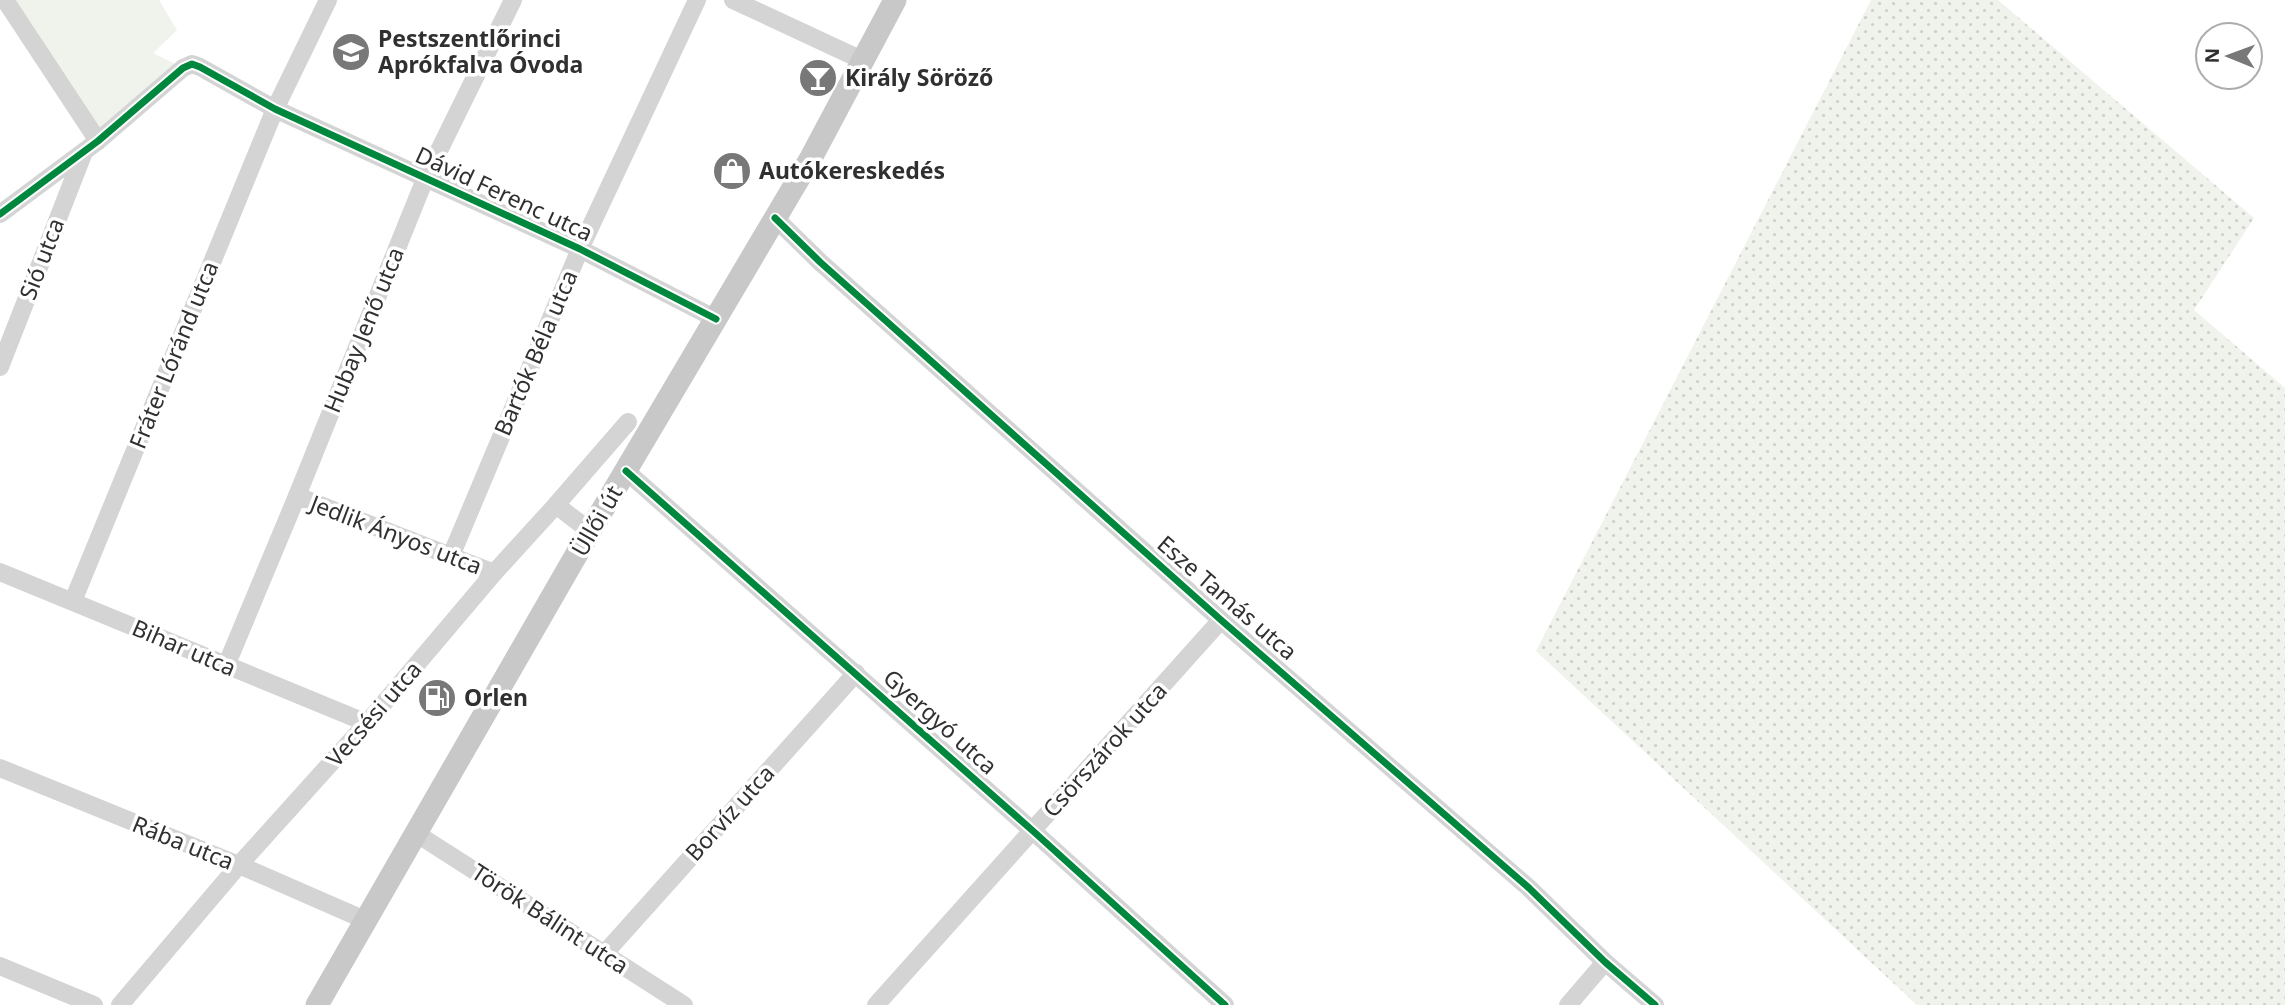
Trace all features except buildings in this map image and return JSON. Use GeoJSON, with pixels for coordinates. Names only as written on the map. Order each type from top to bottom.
{"type":"FeatureCollection","features":[{"type":"Feature","properties":{"kind":"main road","name":"Üllői út"},"geometry":{"type":"LineString","coordinates":[[317,1005],[590,531],[812,156],[895,0]]}},
{"type":"Feature","properties":{"kind":"street"},"geometry":{"type":"LineString","coordinates":[[0,214],[92,146],[5,0]]}},
{"type":"Feature","properties":{"kind":"street","name":"Fráter Lóránd utca"},"geometry":{"type":"LineString","coordinates":[[73,601],[275,109],[328,0]]}},
{"type":"Feature","properties":{"kind":"street","name":"Hubay Jenő utca"},"geometry":{"type":"LineString","coordinates":[[226,666],[298,496],[425,179],[513,0]]}},
{"type":"Feature","properties":{"kind":"street","name":"Bartók Béla utca"},"geometry":{"type":"LineString","coordinates":[[451,556],[580,249],[697,0]]}},
{"type":"Feature","properties":{"kind":"street"},"geometry":{"type":"LineString","coordinates":[[733,0],[864,61]]}},
{"type":"Feature","properties":{"kind":"street","name":"Dávid Ferenc utca"},"geometry":{"type":"LineString","coordinates":[[92,146],[183,68],[192,64],[275,109],[580,249],[716,319]]}},
{"type":"Feature","properties":{"kind":"street","name":"Sió utca"},"geometry":{"type":"LineString","coordinates":[[0,367],[92,146]]}},
{"type":"Feature","properties":{"kind":"street","name":"Esze Tamás utca"},"geometry":{"type":"LineString","coordinates":[[775,218],[820,262],[1221,620],[1529,888],[1605,962],[1655,1005]]}},
{"type":"Feature","properties":{"kind":"street","name":"Vecsési utca"},"geometry":{"type":"LineString","coordinates":[[120,1005],[239,865],[367,723],[494,573],[628,422]]}},
{"type":"Feature","properties":{"kind":"street","name":"Gyergyó utca"},"geometry":{"type":"LineString","coordinates":[[626,471],[856,673],[1225,1005]]}},
{"type":"Feature","properties":{"kind":"street","name":"Jedlik Ányos utca"},"geometry":{"type":"LineString","coordinates":[[298,496],[494,573]]}},
{"type":"Feature","properties":{"kind":"street"},"geometry":{"type":"LineString","coordinates":[[556,505],[590,531]]}},
{"type":"Feature","properties":{"kind":"street","name":"Bihar utca"},"geometry":{"type":"LineString","coordinates":[[0,572],[367,723]]}},
{"type":"Feature","properties":{"kind":"street","name":"Csörszárok utca"},"geometry":{"type":"LineString","coordinates":[[876,1005],[1221,620]]}},
{"type":"Feature","properties":{"kind":"street","name":"Borvíz utca"},"geometry":{"type":"LineString","coordinates":[[604,954],[856,673]]}},
{"type":"Feature","properties":{"kind":"street","name":"Rába utca"},"geometry":{"type":"LineString","coordinates":[[0,768],[239,865],[365,920]]}},
{"type":"Feature","properties":{"kind":"street","name":"Török Bálint utca"},"geometry":{"type":"LineString","coordinates":[[417,834],[684,1005]]}},
{"type":"Feature","properties":{"kind":"street"},"geometry":{"type":"LineString","coordinates":[[1568,1005],[1605,962]]}},
{"type":"Feature","properties":{"kind":"street"},"geometry":{"type":"LineString","coordinates":[[0,966],[94,1005]]}},
{"type":"Feature","properties":{"kind":"shaded area"},"geometry":{"type":"Polygon","coordinates":[[[5,0],[159,0],[177,30],[153,53],[183,68],[98,141],[5,0]]]}},
{"type":"Feature","properties":{"kind":"shaded area"},"geometry":{"type":"Polygon","coordinates":[[[1871,0],[1998,0],[2254,218],[2194,310],[2285,388],[2285,1005],[1917,1005],[1536,651],[1871,0]]]}},
{"type":"Feature","properties":{"kind":"cycle path"},"geometry":{"type":"LineString","coordinates":[[0,214],[98,141],[183,68],[192,64],[275,109],[580,249],[716,319]]}},
{"type":"Feature","properties":{"kind":"cycle path"},"geometry":{"type":"LineString","coordinates":[[775,218],[820,262],[1221,620],[1529,888],[1605,962],[1655,1005]]}},
{"type":"Feature","properties":{"kind":"cycle path"},"geometry":{"type":"LineString","coordinates":[[626,471],[1033,831],[1225,1005]]}},
{"type":"Feature","properties":{"kind":"place","name":"Pestszentlőrinci Aprókfalva Óvoda"},"geometry":{"type":"Point","coordinates":[351,52]}},
{"type":"Feature","properties":{"kind":"place","name":"Király Söröző"},"geometry":{"type":"Point","coordinates":[818,78]}},
{"type":"Feature","properties":{"kind":"place","name":"Autókereskedés"},"geometry":{"type":"Point","coordinates":[732,171]}},
{"type":"Feature","properties":{"kind":"place","name":"Orlen"},"geometry":{"type":"Point","coordinates":[437,698]}}]}
